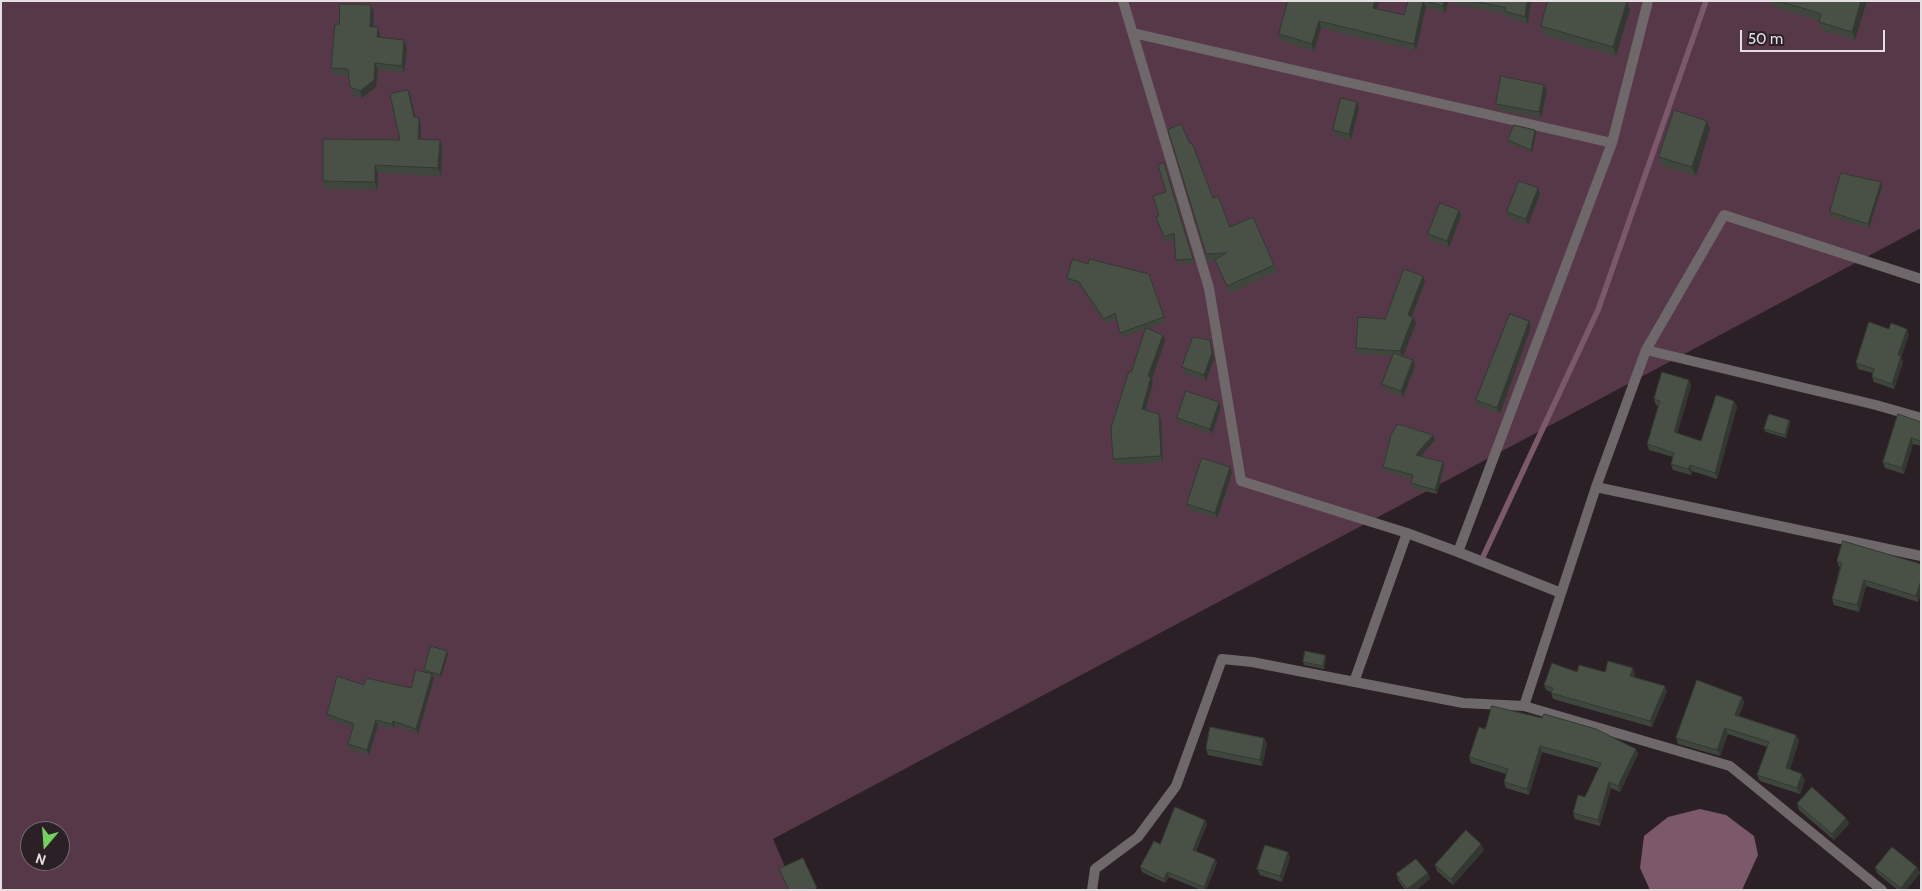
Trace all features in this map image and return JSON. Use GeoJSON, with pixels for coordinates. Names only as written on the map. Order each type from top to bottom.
{"type":"FeatureCollection","features":[{"type":"Feature","properties":{"kind":"street"},"geometry":{"type":"LineString","coordinates":[[1123,1],[1209,288],[1242,481],[1407,533],[1561,593]]}},
{"type":"Feature","properties":{"kind":"street"},"geometry":{"type":"LineString","coordinates":[[1458,552],[1612,143],[1648,1]]}},
{"type":"Feature","properties":{"kind":"street"},"geometry":{"type":"LineString","coordinates":[[1133,33],[1612,143]]}},
{"type":"Feature","properties":{"kind":"street"},"geometry":{"type":"LineString","coordinates":[[1524,706],[1596,487],[1646,350],[1724,215],[1921,279]]}},
{"type":"Feature","properties":{"kind":"street"},"geometry":{"type":"LineString","coordinates":[[1646,350],[1876,405],[1921,418]]}},
{"type":"Feature","properties":{"kind":"street"},"geometry":{"type":"LineString","coordinates":[[1596,487],[1921,556]]}},
{"type":"Feature","properties":{"kind":"street"},"geometry":{"type":"LineString","coordinates":[[1354,682],[1407,533]]}},
{"type":"Feature","properties":{"kind":"street"},"geometry":{"type":"LineString","coordinates":[[1092,890],[1095,870],[1138,837],[1176,786],[1222,659],[1252,662],[1462,703],[1524,706],[1730,766],[1882,890]]}},
{"type":"Feature","properties":{"kind":"shaded area"},"geometry":{"type":"Polygon","coordinates":[[[1,1],[1921,1],[1921,228],[773,839],[795,890],[1,890],[1,1]]]}},
{"type":"Feature","properties":{"kind":"shaded area"},"geometry":{"type":"Polygon","coordinates":[[[1700,809],[1726,815],[1754,836],[1758,855],[1742,890],[1650,890],[1640,868],[1644,836],[1668,817],[1700,809]]]}},
{"type":"Feature","properties":{"kind":"building"},"geometry":{"type":"Polygon","coordinates":[[[1288,1],[1375,1],[1373,8],[1404,15],[1408,1],[1423,1],[1414,44],[1319,21],[1312,44],[1279,34],[1288,1]]]}},
{"type":"Feature","properties":{"kind":"building"},"geometry":{"type":"Polygon","coordinates":[[[1427,1],[1444,1],[1443,6],[1427,1]]]}},
{"type":"Feature","properties":{"kind":"building"},"geometry":{"type":"Polygon","coordinates":[[[1474,1],[1527,1],[1525,17],[1505,11],[1506,8],[1474,1]]]}},
{"type":"Feature","properties":{"kind":"building"},"geometry":{"type":"Polygon","coordinates":[[[1548,1],[1627,1],[1613,47],[1541,26],[1548,1]]]}},
{"type":"Feature","properties":{"kind":"building"},"geometry":{"type":"Polygon","coordinates":[[[1779,1],[1861,1],[1852,32],[1819,22],[1821,14],[1779,1]]]}},
{"type":"Feature","properties":{"kind":"building"},"geometry":{"type":"Polygon","coordinates":[[[340,4],[371,5],[370,27],[378,27],[377,37],[404,40],[402,66],[375,63],[374,80],[360,91],[350,87],[348,69],[331,68],[335,24],[339,24],[340,4]]]}},
{"type":"Feature","properties":{"kind":"building"},"geometry":{"type":"Polygon","coordinates":[[[1501,76],[1544,85],[1539,112],[1496,104],[1501,76]]]}},
{"type":"Feature","properties":{"kind":"building"},"geometry":{"type":"Polygon","coordinates":[[[408,90],[414,117],[419,118],[418,139],[440,140],[438,168],[375,165],[375,182],[323,181],[323,139],[400,140],[390,94],[408,90]]]}},
{"type":"Feature","properties":{"kind":"building"},"geometry":{"type":"Polygon","coordinates":[[[1341,98],[1357,102],[1349,134],[1333,130],[1341,98]]]}},
{"type":"Feature","properties":{"kind":"building"},"geometry":{"type":"Polygon","coordinates":[[[1674,110],[1707,121],[1692,167],[1659,157],[1674,110]]]}},
{"type":"Feature","properties":{"kind":"building"},"geometry":{"type":"Polygon","coordinates":[[[1181,124],[1190,144],[1192,143],[1213,198],[1218,196],[1230,227],[1253,217],[1274,265],[1227,286],[1215,260],[1226,253],[1206,254],[1168,130],[1181,124]]]}},
{"type":"Feature","properties":{"kind":"building"},"geometry":{"type":"Polygon","coordinates":[[[1514,125],[1535,130],[1531,150],[1508,140],[1514,125]]]}},
{"type":"Feature","properties":{"kind":"building"},"geometry":{"type":"Polygon","coordinates":[[[1164,163],[1193,259],[1176,260],[1174,233],[1164,237],[1156,217],[1159,216],[1153,196],[1166,192],[1158,165],[1164,163]]]}},
{"type":"Feature","properties":{"kind":"building"},"geometry":{"type":"Polygon","coordinates":[[[1841,173],[1881,182],[1868,224],[1830,212],[1841,173]]]}},
{"type":"Feature","properties":{"kind":"building"},"geometry":{"type":"Polygon","coordinates":[[[1519,181],[1538,188],[1526,219],[1507,212],[1519,181]]]}},
{"type":"Feature","properties":{"kind":"building"},"geometry":{"type":"Polygon","coordinates":[[[1440,203],[1459,210],[1447,241],[1428,234],[1440,203]]]}},
{"type":"Feature","properties":{"kind":"building"},"geometry":{"type":"Polygon","coordinates":[[[1073,259],[1088,264],[1089,259],[1149,274],[1164,317],[1120,333],[1115,313],[1104,319],[1079,282],[1067,278],[1073,259]]]}},
{"type":"Feature","properties":{"kind":"building"},"geometry":{"type":"Polygon","coordinates":[[[1404,269],[1423,276],[1408,315],[1413,317],[1400,351],[1356,348],[1358,317],[1385,319],[1404,269]]]}},
{"type":"Feature","properties":{"kind":"building"},"geometry":{"type":"Polygon","coordinates":[[[1510,314],[1529,321],[1497,408],[1476,400],[1510,314]]]}},
{"type":"Feature","properties":{"kind":"building"},"geometry":{"type":"Polygon","coordinates":[[[1869,322],[1889,329],[1891,323],[1907,329],[1898,355],[1901,356],[1892,384],[1872,377],[1874,369],[1856,363],[1869,322]]]}},
{"type":"Feature","properties":{"kind":"building"},"geometry":{"type":"Polygon","coordinates":[[[1146,328],[1163,335],[1148,376],[1151,377],[1142,409],[1159,414],[1161,456],[1113,459],[1111,428],[1129,371],[1131,372],[1146,328]]]}},
{"type":"Feature","properties":{"kind":"building"},"geometry":{"type":"Polygon","coordinates":[[[1193,337],[1210,340],[1212,353],[1204,375],[1182,367],[1193,337]]]}},
{"type":"Feature","properties":{"kind":"building"},"geometry":{"type":"Polygon","coordinates":[[[1394,353],[1413,360],[1401,391],[1382,384],[1394,353]]]}},
{"type":"Feature","properties":{"kind":"building"},"geometry":{"type":"Polygon","coordinates":[[[1662,372],[1689,380],[1674,432],[1701,441],[1716,395],[1734,401],[1715,473],[1690,465],[1688,469],[1671,464],[1674,453],[1647,444],[1660,401],[1654,399],[1662,372]]]}},
{"type":"Feature","properties":{"kind":"building"},"geometry":{"type":"Polygon","coordinates":[[[1186,391],[1219,402],[1210,429],[1177,418],[1186,391]]]}},
{"type":"Feature","properties":{"kind":"building"},"geometry":{"type":"Polygon","coordinates":[[[1769,414],[1789,420],[1785,435],[1764,429],[1769,414]]]}},
{"type":"Feature","properties":{"kind":"building"},"geometry":{"type":"Polygon","coordinates":[[[1898,414],[1921,422],[1921,441],[1911,438],[1902,468],[1883,462],[1898,414]]]}},
{"type":"Feature","properties":{"kind":"building"},"geometry":{"type":"Polygon","coordinates":[[[1398,424],[1433,435],[1416,455],[1443,462],[1435,490],[1411,483],[1413,475],[1383,467],[1391,435],[1398,424]]]}},
{"type":"Feature","properties":{"kind":"building"},"geometry":{"type":"Polygon","coordinates":[[[1202,458],[1230,467],[1215,513],[1187,504],[1202,458]]]}},
{"type":"Feature","properties":{"kind":"building"},"geometry":{"type":"Polygon","coordinates":[[[1843,541],[1921,564],[1921,580],[1916,596],[1864,580],[1857,605],[1832,599],[1842,563],[1837,561],[1843,541]]]}},
{"type":"Feature","properties":{"kind":"building"},"geometry":{"type":"Polygon","coordinates":[[[431,646],[447,651],[440,675],[424,670],[431,646]]]}},
{"type":"Feature","properties":{"kind":"building"},"geometry":{"type":"Polygon","coordinates":[[[1305,651],[1325,655],[1323,666],[1303,662],[1305,651]]]}},
{"type":"Feature","properties":{"kind":"building"},"geometry":{"type":"Polygon","coordinates":[[[1608,661],[1633,668],[1630,676],[1665,686],[1650,721],[1551,693],[1553,688],[1544,685],[1552,663],[1577,672],[1579,665],[1605,672],[1608,661]]]}},
{"type":"Feature","properties":{"kind":"building"},"geometry":{"type":"Polygon","coordinates":[[[416,670],[432,674],[416,729],[393,721],[392,724],[376,720],[367,750],[348,744],[354,724],[327,714],[337,676],[364,685],[366,678],[411,688],[416,670]]]}},
{"type":"Feature","properties":{"kind":"building"},"geometry":{"type":"Polygon","coordinates":[[[1697,680],[1742,697],[1735,715],[1796,735],[1786,768],[1802,774],[1797,788],[1757,775],[1769,742],[1725,728],[1717,750],[1676,738],[1697,680]]]}},
{"type":"Feature","properties":{"kind":"building"},"geometry":{"type":"Polygon","coordinates":[[[1492,706],[1542,718],[1544,714],[1596,729],[1636,749],[1618,786],[1609,782],[1598,820],[1573,813],[1578,795],[1585,797],[1601,763],[1540,746],[1527,789],[1504,782],[1508,769],[1469,757],[1479,727],[1485,729],[1492,706]]]}},
{"type":"Feature","properties":{"kind":"building"},"geometry":{"type":"Polygon","coordinates":[[[1210,727],[1264,738],[1260,760],[1206,749],[1210,727]]]}},
{"type":"Feature","properties":{"kind":"building"},"geometry":{"type":"Polygon","coordinates":[[[1812,787],[1846,818],[1832,834],[1797,804],[1812,787]]]}},
{"type":"Feature","properties":{"kind":"building"},"geometry":{"type":"Polygon","coordinates":[[[1175,807],[1205,820],[1193,850],[1215,859],[1204,887],[1167,872],[1164,879],[1140,867],[1154,841],[1160,844],[1175,807]]]}},
{"type":"Feature","properties":{"kind":"building"},"geometry":{"type":"Polygon","coordinates":[[[1466,830],[1481,844],[1451,879],[1435,865],[1466,830]]]}},
{"type":"Feature","properties":{"kind":"building"},"geometry":{"type":"Polygon","coordinates":[[[1265,845],[1288,852],[1280,876],[1257,869],[1265,845]]]}},
{"type":"Feature","properties":{"kind":"building"},"geometry":{"type":"Polygon","coordinates":[[[1892,847],[1917,867],[1901,888],[1875,868],[1892,847]]]}},
{"type":"Feature","properties":{"kind":"building"},"geometry":{"type":"Polygon","coordinates":[[[803,858],[817,888],[814,890],[789,890],[779,869],[803,858]]]}},
{"type":"Feature","properties":{"kind":"building"},"geometry":{"type":"Polygon","coordinates":[[[1416,859],[1428,873],[1407,889],[1396,874],[1416,859]]]}},
{"type":"Feature","properties":{"kind":"waterway"},"geometry":{"type":"LineString","coordinates":[[1482,559],[1598,310],[1706,1]]}}]}
